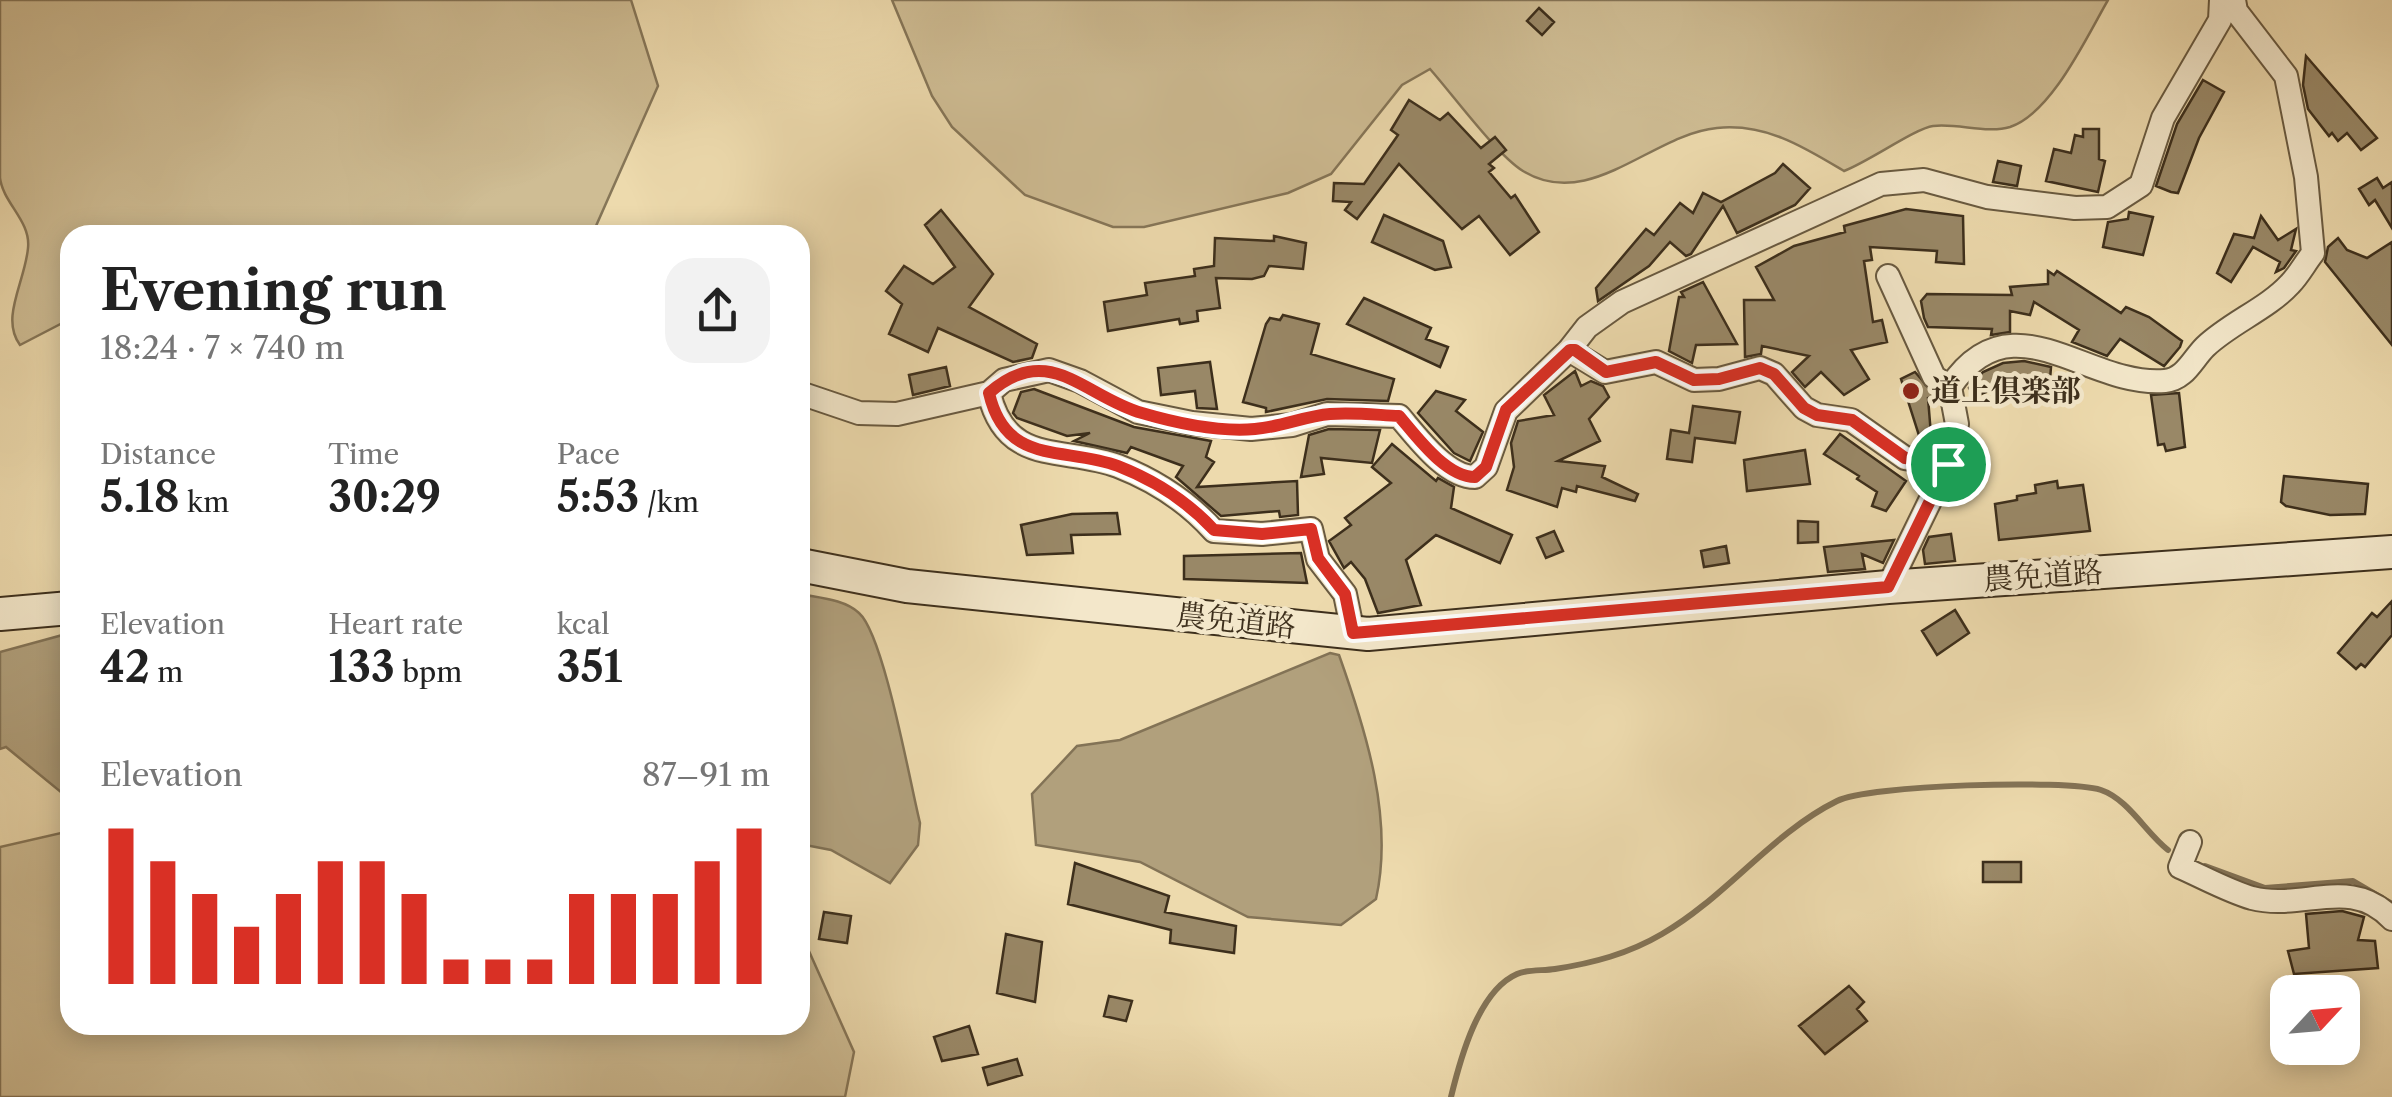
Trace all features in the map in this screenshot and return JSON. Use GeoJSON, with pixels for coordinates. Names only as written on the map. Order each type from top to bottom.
{"type":"FeatureCollection","features":[{"type":"Feature","properties":{"kind":"street"},"geometry":{"type":"LineString","coordinates":[[810,397],[859,413],[897,414],[989,393],[1004,380],[1049,370],[1080,380],[1138,412],[1192,423],[1251,430],[1292,425],[1327,414],[1399,416],[1449,466],[1464,477],[1475,477],[1486,467],[1506,410],[1570,350],[1587,327],[1622,302],[1881,184],[1924,180],[1987,197],[2074,208],[2107,207],[2142,186],[2163,118],[2220,20],[2220,0]]}},
{"type":"Feature","properties":{"kind":"street"},"geometry":{"type":"LineString","coordinates":[[1888,587],[1948,464],[1956,424],[1950,387],[1964,366],[1982,353],[2019,344],[2136,379],[2168,380],[2182,375],[2205,347],[2289,286],[2312,253],[2306,177],[2286,76],[2236,11],[2234,0]]}},
{"type":"Feature","properties":{"kind":"street"},"geometry":{"type":"LineString","coordinates":[[1888,276],[1934,377],[1950,387]]}},
{"type":"Feature","properties":{"kind":"street"},"geometry":{"type":"LineString","coordinates":[[1570,350],[1606,372],[1656,362],[1694,380],[1719,379],[1760,368],[1774,374],[1804,408],[1817,415],[1852,420],[1905,458],[1948,464]]}},
{"type":"Feature","properties":{"kind":"street"},"geometry":{"type":"LineString","coordinates":[[989,393],[994,416],[1039,453],[1116,465],[1194,508],[1214,530],[1262,534],[1311,529],[1318,558],[1345,594],[1353,633]]}},
{"type":"Feature","properties":{"kind":"street","name":"農免道路"},"geometry":{"type":"LineString","coordinates":[[810,566],[907,586],[1353,633],[1888,587],[2392,552]]}},
{"type":"Feature","properties":{"kind":"street"},"geometry":{"type":"LineString","coordinates":[[0,614],[60,609]]}},
{"type":"Feature","properties":{"kind":"street"},"geometry":{"type":"LineString","coordinates":[[2190,842],[2180,867],[2252,898],[2282,901],[2347,893],[2378,904],[2392,920]]}},
{"type":"Feature","properties":{"kind":"shaded area"},"geometry":{"type":"Polygon","coordinates":[[[0,0],[631,0],[658,86],[596,225],[60,225],[60,324],[20,345],[12,323],[28,238],[0,178],[0,0]]]}},
{"type":"Feature","properties":{"kind":"shaded area"},"geometry":{"type":"Polygon","coordinates":[[[892,0],[2108,0],[2067,72],[2025,119],[2001,129],[1943,125],[1925,128],[1844,171],[1768,133],[1735,127],[1693,133],[1597,177],[1548,181],[1512,163],[1430,69],[1402,85],[1331,174],[1288,193],[1144,227],[1113,227],[1025,195],[952,127],[932,96],[892,0]]]}},
{"type":"Feature","properties":{"kind":"shaded area"},"geometry":{"type":"Polygon","coordinates":[[[810,596],[853,608],[868,627],[895,711],[920,823],[918,845],[890,883],[831,850],[810,846],[810,596]]]}},
{"type":"Feature","properties":{"kind":"shaded area"},"geometry":{"type":"Polygon","coordinates":[[[60,636],[60,791],[6,747],[0,749],[0,652],[60,636]]]}},
{"type":"Feature","properties":{"kind":"shaded area"},"geometry":{"type":"Polygon","coordinates":[[[1330,653],[1339,655],[1359,714],[1374,776],[1382,838],[1376,899],[1341,925],[1248,917],[1140,862],[1036,845],[1032,794],[1077,746],[1120,740],[1330,653]]]}},
{"type":"Feature","properties":{"kind":"shaded area"},"geometry":{"type":"Polygon","coordinates":[[[60,833],[60,1035],[810,1035],[810,953],[854,1052],[845,1097],[0,1097],[0,847],[60,833]]]}},
{"type":"Feature","properties":{"kind":"building"},"geometry":{"type":"Polygon","coordinates":[[[1539,8],[1554,22],[1542,35],[1527,21],[1539,8]]]}},
{"type":"Feature","properties":{"kind":"building"},"geometry":{"type":"Polygon","coordinates":[[[2306,56],[2377,138],[2361,150],[2347,133],[2338,141],[2332,133],[2329,136],[2308,109],[2303,85],[2306,56]]]}},
{"type":"Feature","properties":{"kind":"building"},"geometry":{"type":"Polygon","coordinates":[[[2203,80],[2224,92],[2199,138],[2178,193],[2171,192],[2156,186],[2177,124],[2203,80]]]}},
{"type":"Feature","properties":{"kind":"building"},"geometry":{"type":"Polygon","coordinates":[[[1409,100],[1440,120],[1448,113],[1481,148],[1495,137],[1506,150],[1489,164],[1494,168],[1489,172],[1511,198],[1515,195],[1539,232],[1510,255],[1479,216],[1462,229],[1399,164],[1357,219],[1345,210],[1351,202],[1333,201],[1334,183],[1364,184],[1398,135],[1391,130],[1409,100]]]}},
{"type":"Feature","properties":{"kind":"building"},"geometry":{"type":"Polygon","coordinates":[[[2083,129],[2099,129],[2099,159],[2105,161],[2098,192],[2046,181],[2054,149],[2071,153],[2075,135],[2083,137],[2083,129]]]}},
{"type":"Feature","properties":{"kind":"building"},"geometry":{"type":"Polygon","coordinates":[[[1998,161],[2021,166],[2017,186],[1993,182],[1998,161]]]}},
{"type":"Feature","properties":{"kind":"building"},"geometry":{"type":"Polygon","coordinates":[[[1783,164],[1810,188],[1795,205],[1737,233],[1723,206],[1691,254],[1686,256],[1670,242],[1649,266],[1598,301],[1596,288],[1646,229],[1654,235],[1680,203],[1693,213],[1703,193],[1721,202],[1775,173],[1783,164]]]}},
{"type":"Feature","properties":{"kind":"building"},"geometry":{"type":"Polygon","coordinates":[[[2377,178],[2383,188],[2392,182],[2392,228],[2375,200],[2369,205],[2359,189],[2377,178]]]}},
{"type":"Feature","properties":{"kind":"building"},"geometry":{"type":"Polygon","coordinates":[[[1906,209],[1963,216],[1964,264],[1936,262],[1937,251],[1870,247],[1872,260],[1864,261],[1873,322],[1882,320],[1887,342],[1851,350],[1869,379],[1844,395],[1821,372],[1805,387],[1792,372],[1809,356],[1762,346],[1761,354],[1745,357],[1744,300],[1774,300],[1756,267],[1794,246],[1845,232],[1844,226],[1906,209]]]}},
{"type":"Feature","properties":{"kind":"building"},"geometry":{"type":"Polygon","coordinates":[[[941,210],[993,274],[969,307],[1037,344],[1032,358],[1013,362],[938,328],[928,352],[889,334],[902,304],[886,291],[904,266],[933,284],[955,267],[925,225],[941,210]]]}},
{"type":"Feature","properties":{"kind":"building"},"geometry":{"type":"Polygon","coordinates":[[[2129,212],[2153,217],[2143,255],[2103,247],[2108,222],[2128,219],[2129,212]]]}},
{"type":"Feature","properties":{"kind":"building"},"geometry":{"type":"Polygon","coordinates":[[[1384,215],[1443,241],[1451,267],[1435,270],[1372,242],[1384,215]]]}},
{"type":"Feature","properties":{"kind":"building"},"geometry":{"type":"Polygon","coordinates":[[[2261,216],[2278,240],[2296,229],[2291,250],[2296,251],[2284,268],[2276,272],[2280,262],[2253,247],[2231,282],[2217,273],[2234,234],[2254,238],[2261,216]]]}},
{"type":"Feature","properties":{"kind":"building"},"geometry":{"type":"Polygon","coordinates":[[[1274,236],[1306,243],[1303,269],[1269,266],[1264,276],[1252,279],[1216,278],[1220,308],[1197,311],[1198,321],[1180,324],[1179,319],[1108,331],[1104,302],[1147,295],[1145,283],[1195,276],[1194,269],[1214,266],[1215,238],[1274,241],[1274,236]]]}},
{"type":"Feature","properties":{"kind":"building"},"geometry":{"type":"Polygon","coordinates":[[[2338,238],[2347,250],[2367,258],[2392,242],[2392,345],[2325,262],[2328,247],[2338,238]]]}},
{"type":"Feature","properties":{"kind":"building"},"geometry":{"type":"Polygon","coordinates":[[[2048,271],[2054,275],[2057,271],[2121,313],[2126,307],[2149,317],[2182,341],[2180,347],[2164,366],[2120,339],[2107,356],[2072,342],[2079,330],[2034,302],[2030,315],[2010,311],[2010,332],[1991,335],[1992,329],[1928,327],[1924,318],[1921,301],[1927,294],[2012,295],[2010,287],[2048,284],[2048,271]]]}},
{"type":"Feature","properties":{"kind":"building"},"geometry":{"type":"Polygon","coordinates":[[[1703,282],[1737,344],[1696,345],[1692,363],[1669,351],[1679,297],[1684,297],[1681,292],[1703,282]]]}},
{"type":"Feature","properties":{"kind":"building"},"geometry":{"type":"Polygon","coordinates":[[[1364,298],[1431,328],[1426,339],[1448,347],[1440,367],[1347,324],[1364,298]]]}},
{"type":"Feature","properties":{"kind":"building"},"geometry":{"type":"Polygon","coordinates":[[[1283,315],[1319,324],[1311,354],[1394,379],[1388,401],[1327,399],[1266,412],[1266,408],[1243,402],[1266,324],[1270,318],[1280,320],[1283,315]]]}},
{"type":"Feature","properties":{"kind":"building"},"geometry":{"type":"Polygon","coordinates":[[[2024,361],[2051,367],[2050,380],[2038,380],[2008,394],[2001,386],[1974,397],[1969,388],[1983,372],[2003,363],[2024,361]]]}},
{"type":"Feature","properties":{"kind":"building"},"geometry":{"type":"Polygon","coordinates":[[[1210,362],[1217,409],[1197,408],[1195,391],[1161,395],[1158,368],[1210,362]]]}},
{"type":"Feature","properties":{"kind":"building"},"geometry":{"type":"Polygon","coordinates":[[[946,367],[950,386],[913,395],[909,375],[946,367]]]}},
{"type":"Feature","properties":{"kind":"building"},"geometry":{"type":"Polygon","coordinates":[[[1575,371],[1581,386],[1591,381],[1603,386],[1609,397],[1589,419],[1600,441],[1558,461],[1605,466],[1602,477],[1638,494],[1635,501],[1577,486],[1576,492],[1562,488],[1557,507],[1507,490],[1514,467],[1511,443],[1518,421],[1554,415],[1544,395],[1575,371]]]}},
{"type":"Feature","properties":{"kind":"building"},"geometry":{"type":"Polygon","coordinates":[[[1915,372],[1935,395],[1928,398],[1932,447],[1922,445],[1901,379],[1915,372]]]}},
{"type":"Feature","properties":{"kind":"building"},"geometry":{"type":"Polygon","coordinates":[[[1034,389],[1134,427],[1211,441],[1206,457],[1214,462],[1197,487],[1297,481],[1298,515],[1280,517],[1279,511],[1221,516],[1176,477],[1183,466],[1131,447],[1127,453],[1074,441],[1090,433],[1067,436],[1017,418],[1013,413],[1021,392],[1034,389]]]}},
{"type":"Feature","properties":{"kind":"building"},"geometry":{"type":"Polygon","coordinates":[[[1436,391],[1465,400],[1456,411],[1483,432],[1470,461],[1454,453],[1418,413],[1436,391]]]}},
{"type":"Feature","properties":{"kind":"building"},"geometry":{"type":"Polygon","coordinates":[[[2179,393],[2185,447],[2166,451],[2164,444],[2158,445],[2151,395],[2179,393]]]}},
{"type":"Feature","properties":{"kind":"building"},"geometry":{"type":"Polygon","coordinates":[[[1693,406],[1740,412],[1735,443],[1695,438],[1692,462],[1667,459],[1671,430],[1689,433],[1693,406]]]}},
{"type":"Feature","properties":{"kind":"building"},"geometry":{"type":"Polygon","coordinates":[[[1329,429],[1380,430],[1372,463],[1321,458],[1324,474],[1301,477],[1309,435],[1329,429]]]}},
{"type":"Feature","properties":{"kind":"building"},"geometry":{"type":"Polygon","coordinates":[[[1840,434],[1906,481],[1886,511],[1872,506],[1877,492],[1824,454],[1840,434]]]}},
{"type":"Feature","properties":{"kind":"building"},"geometry":{"type":"Polygon","coordinates":[[[1392,444],[1436,481],[1438,478],[1454,487],[1451,508],[1512,535],[1500,563],[1436,535],[1406,560],[1421,605],[1378,613],[1365,579],[1351,562],[1344,568],[1329,541],[1351,525],[1345,518],[1391,483],[1372,467],[1392,444]]]}},
{"type":"Feature","properties":{"kind":"building"},"geometry":{"type":"Polygon","coordinates":[[[1805,450],[1810,484],[1747,491],[1744,460],[1805,450]]]}},
{"type":"Feature","properties":{"kind":"building"},"geometry":{"type":"Polygon","coordinates":[[[2284,476],[2368,484],[2365,514],[2330,515],[2286,506],[2281,502],[2284,476]]]}},
{"type":"Feature","properties":{"kind":"building"},"geometry":{"type":"Polygon","coordinates":[[[2057,481],[2058,488],[2083,485],[2090,531],[1999,540],[1995,504],[2036,493],[2035,485],[2057,481]]]}},
{"type":"Feature","properties":{"kind":"building"},"geometry":{"type":"Polygon","coordinates":[[[1117,513],[1120,534],[1071,535],[1073,553],[1027,555],[1021,525],[1072,514],[1117,513]]]}},
{"type":"Feature","properties":{"kind":"building"},"geometry":{"type":"Polygon","coordinates":[[[1798,521],[1818,522],[1818,542],[1798,543],[1798,521]]]}},
{"type":"Feature","properties":{"kind":"building"},"geometry":{"type":"Polygon","coordinates":[[[1554,531],[1563,551],[1546,558],[1537,538],[1554,531]]]}},
{"type":"Feature","properties":{"kind":"building"},"geometry":{"type":"Polygon","coordinates":[[[1951,534],[1955,561],[1925,564],[1923,550],[1929,537],[1951,534]]]}},
{"type":"Feature","properties":{"kind":"building"},"geometry":{"type":"Polygon","coordinates":[[[1894,540],[1883,563],[1862,554],[1865,569],[1828,572],[1824,547],[1894,540]]]}},
{"type":"Feature","properties":{"kind":"building"},"geometry":{"type":"Polygon","coordinates":[[[1726,546],[1729,563],[1704,567],[1701,551],[1726,546]]]}},
{"type":"Feature","properties":{"kind":"building"},"geometry":{"type":"Polygon","coordinates":[[[1301,553],[1307,583],[1184,579],[1184,556],[1301,553]]]}},
{"type":"Feature","properties":{"kind":"building"},"geometry":{"type":"Polygon","coordinates":[[[2392,601],[2392,635],[2365,667],[2361,664],[2356,669],[2338,653],[2372,613],[2377,617],[2392,601]]]}},
{"type":"Feature","properties":{"kind":"building"},"geometry":{"type":"Polygon","coordinates":[[[1955,610],[1969,633],[1937,655],[1922,631],[1955,610]]]}},
{"type":"Feature","properties":{"kind":"building"},"geometry":{"type":"Polygon","coordinates":[[[1983,862],[2021,862],[2021,882],[1983,882],[1983,862]]]}},
{"type":"Feature","properties":{"kind":"building"},"geometry":{"type":"Polygon","coordinates":[[[1075,863],[1169,896],[1165,912],[1236,926],[1234,953],[1170,943],[1171,930],[1068,904],[1075,863]]]}},
{"type":"Feature","properties":{"kind":"building"},"geometry":{"type":"Polygon","coordinates":[[[2342,911],[2364,917],[2358,940],[2375,941],[2378,968],[2294,974],[2288,951],[2309,948],[2306,914],[2342,911]]]}},
{"type":"Feature","properties":{"kind":"building"},"geometry":{"type":"Polygon","coordinates":[[[824,912],[851,916],[847,943],[819,939],[824,912]]]}},
{"type":"Feature","properties":{"kind":"building"},"geometry":{"type":"Polygon","coordinates":[[[1006,934],[1042,942],[1035,1002],[997,993],[1006,934]]]}},
{"type":"Feature","properties":{"kind":"building"},"geometry":{"type":"Polygon","coordinates":[[[1849,986],[1864,1002],[1857,1009],[1867,1021],[1825,1054],[1799,1026],[1849,986]]]}},
{"type":"Feature","properties":{"kind":"building"},"geometry":{"type":"Polygon","coordinates":[[[1109,996],[1132,1001],[1126,1021],[1104,1016],[1109,996]]]}},
{"type":"Feature","properties":{"kind":"building"},"geometry":{"type":"Polygon","coordinates":[[[969,1026],[978,1054],[942,1061],[934,1037],[969,1026]]]}},
{"type":"Feature","properties":{"kind":"building"},"geometry":{"type":"Polygon","coordinates":[[[1017,1059],[1022,1075],[988,1085],[983,1068],[1017,1059]]]}},
{"type":"Feature","properties":{"kind":"waterway"},"geometry":{"type":"LineString","coordinates":[[1451,1097],[1473,1028],[1503,983],[1521,972],[1597,961],[1649,941],[1707,903],[1791,830],[1837,801],[1856,795],[1925,788],[2010,784],[2081,787],[2111,794],[2168,850]]}},
{"type":"Feature","properties":{"kind":"waterway"},"geometry":{"type":"LineString","coordinates":[[2205,866],[2265,888],[2353,881],[2392,904]]}},
{"type":"Feature","properties":{"kind":"place","name":"道上倶楽部"},"geometry":{"type":"Point","coordinates":[1911,391]}},
{"type":"Feature","properties":{"kind":"route"},"geometry":{"type":"LineString","coordinates":[[1570,350],[1575,350],[1606,372],[1624,372],[1656,362],[1694,380],[1719,379],[1760,368],[1774,374],[1804,408],[1817,415],[1852,420],[1884,448],[1905,458],[1934,466],[1948,464],[1888,587],[1353,633],[1345,594],[1318,558],[1311,529],[1262,534],[1214,530],[1194,508],[1116,465],[1039,453],[1012,435],[994,416],[989,393],[1004,380],[1026,372],[1049,370],[1080,380],[1138,412],[1192,423],[1251,430],[1292,425],[1327,414],[1399,416],[1449,466],[1464,477],[1475,477],[1486,467],[1506,410],[1570,350]]}}]}
